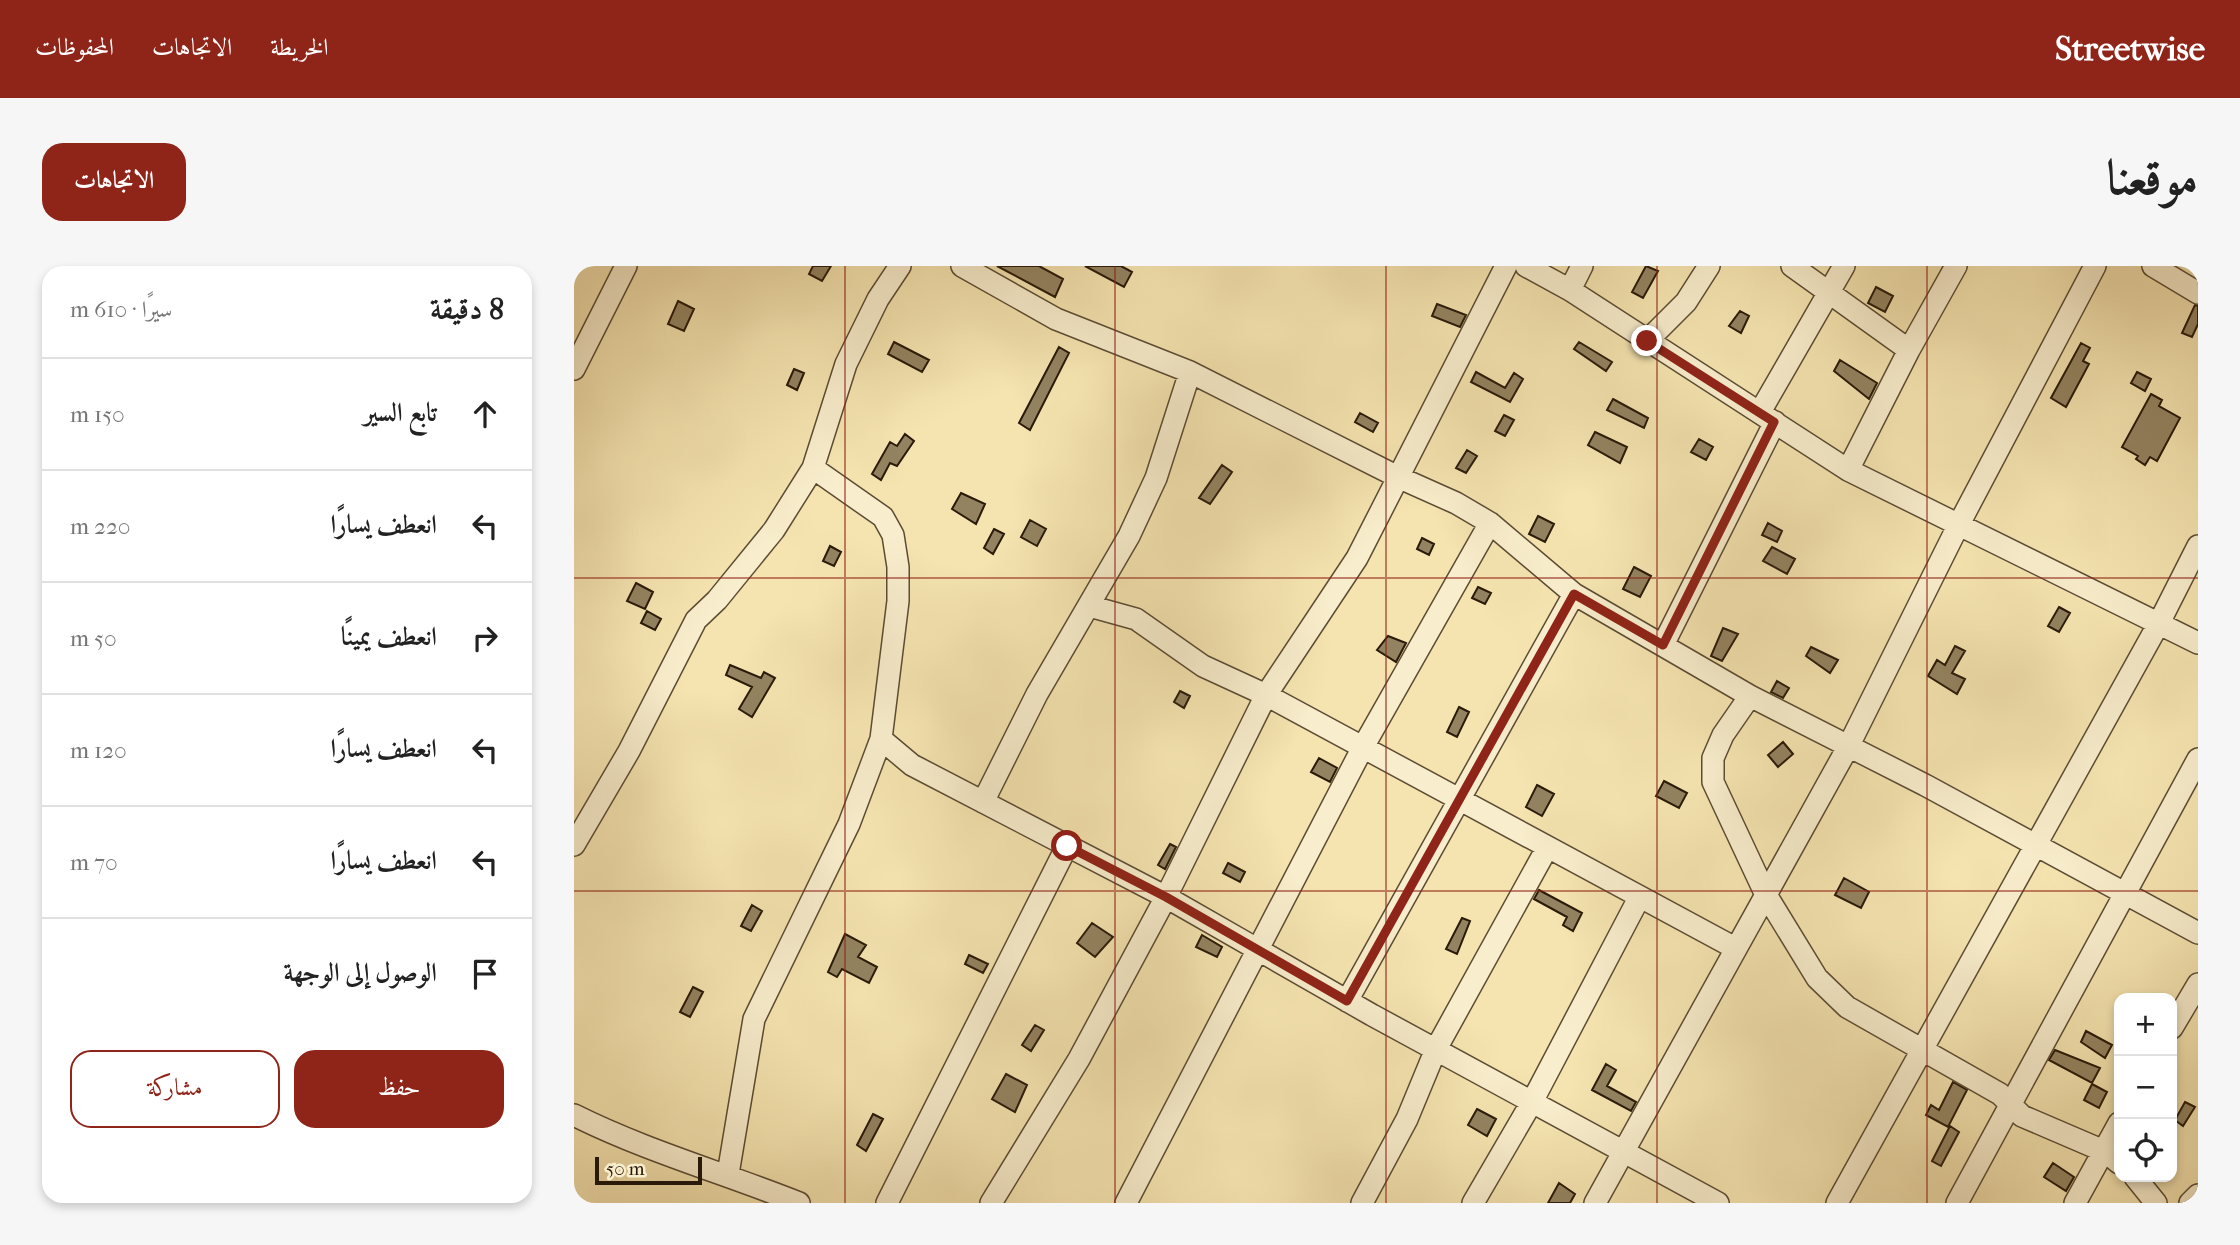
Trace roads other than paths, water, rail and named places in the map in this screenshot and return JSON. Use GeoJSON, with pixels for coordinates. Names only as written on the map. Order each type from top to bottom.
{"type":"FeatureCollection","features":[{"type":"Feature","properties":{"kind":"street"},"geometry":{"type":"LineString","coordinates":[[574,369],[626,266]]}},
{"type":"Feature","properties":{"kind":"street"},"geometry":{"type":"LineString","coordinates":[[574,845],[629,751],[696,620],[718,600],[774,530],[813,468],[846,364],[878,299],[900,266]]}},
{"type":"Feature","properties":{"kind":"street"},"geometry":{"type":"LineString","coordinates":[[962,266],[1056,318],[1190,372],[1400,478],[1456,503],[1490,523],[1574,594],[1750,696],[2125,892],[2198,933]]}},
{"type":"Feature","properties":{"kind":"street"},"geometry":{"type":"LineString","coordinates":[[991,1203],[1079,1059],[1166,897],[1266,695],[1357,558],[1506,266]]}},
{"type":"Feature","properties":{"kind":"street"},"geometry":{"type":"LineString","coordinates":[[1526,266],[1570,290],[1848,470],[2198,643]]}},
{"type":"Feature","properties":{"kind":"street"},"geometry":{"type":"LineString","coordinates":[[1570,290],[1583,266]]}},
{"type":"Feature","properties":{"kind":"street"},"geometry":{"type":"LineString","coordinates":[[1647,341],[1686,302],[1709,266]]}},
{"type":"Feature","properties":{"kind":"street"},"geometry":{"type":"LineString","coordinates":[[1791,266],[1909,349]]}},
{"type":"Feature","properties":{"kind":"street"},"geometry":{"type":"LineString","coordinates":[[1663,645],[1768,417],[1844,266]]}},
{"type":"Feature","properties":{"kind":"street"},"geometry":{"type":"LineString","coordinates":[[1848,470],[1909,349],[1956,266]]}},
{"type":"Feature","properties":{"kind":"street"},"geometry":{"type":"LineString","coordinates":[[1595,1203],[1765,893],[1849,747],[1958,526],[2095,266]]}},
{"type":"Feature","properties":{"kind":"street"},"geometry":{"type":"LineString","coordinates":[[2153,266],[2197,290]]}},
{"type":"Feature","properties":{"kind":"street"},"geometry":{"type":"LineString","coordinates":[[983,802],[1037,694],[1129,536],[1156,478],[1190,372]]}},
{"type":"Feature","properties":{"kind":"street"},"geometry":{"type":"LineString","coordinates":[[728,1174],[754,1019],[849,824],[881,739],[898,601],[898,567],[892,535],[883,517],[813,468]]}},
{"type":"Feature","properties":{"kind":"street"},"geometry":{"type":"LineString","coordinates":[[1126,1203],[1363,747],[1490,523]]}},
{"type":"Feature","properties":{"kind":"street"},"geometry":{"type":"LineString","coordinates":[[1838,1203],[2159,623],[2198,546]]}},
{"type":"Feature","properties":{"kind":"street"},"geometry":{"type":"LineString","coordinates":[[1347,1001],[1574,594]]}},
{"type":"Feature","properties":{"kind":"street"},"geometry":{"type":"LineString","coordinates":[[1088,606],[1136,619],[1203,666],[1266,695],[1735,948]]}},
{"type":"Feature","properties":{"kind":"street"},"geometry":{"type":"LineString","coordinates":[[1750,696],[1723,735],[1713,758],[1713,782],[1765,893],[1817,978],[1832,995],[1923,1052],[2000,1094],[2033,1122],[2113,1157],[2075,1203]]}},
{"type":"Feature","properties":{"kind":"street"},"geometry":{"type":"LineString","coordinates":[[881,739],[912,765],[1166,897],[1347,1001],[1718,1203]]}},
{"type":"Feature","properties":{"kind":"street"},"geometry":{"type":"LineString","coordinates":[[1957,1203],[2198,759]]}},
{"type":"Feature","properties":{"kind":"street"},"geometry":{"type":"LineString","coordinates":[[887,1203],[1067,846]]}},
{"type":"Feature","properties":{"kind":"street"},"geometry":{"type":"LineString","coordinates":[[1362,1203],[1407,1119],[1436,1049],[1547,848]]}},
{"type":"Feature","properties":{"kind":"street"},"geometry":{"type":"LineString","coordinates":[[1473,1203],[1533,1100],[1639,898]]}},
{"type":"Feature","properties":{"kind":"street"},"geometry":{"type":"LineString","coordinates":[[2177,1020],[2198,984]]}},
{"type":"Feature","properties":{"kind":"street"},"geometry":{"type":"LineString","coordinates":[[574,1115],[644,1148],[728,1174],[799,1203]]}},
{"type":"Feature","properties":{"kind":"street"},"geometry":{"type":"LineString","coordinates":[[2139,1182],[2156,1203]]}},
{"type":"Feature","properties":{"kind":"street"},"geometry":{"type":"LineString","coordinates":[[2190,1203],[2198,1195]]}}]}
